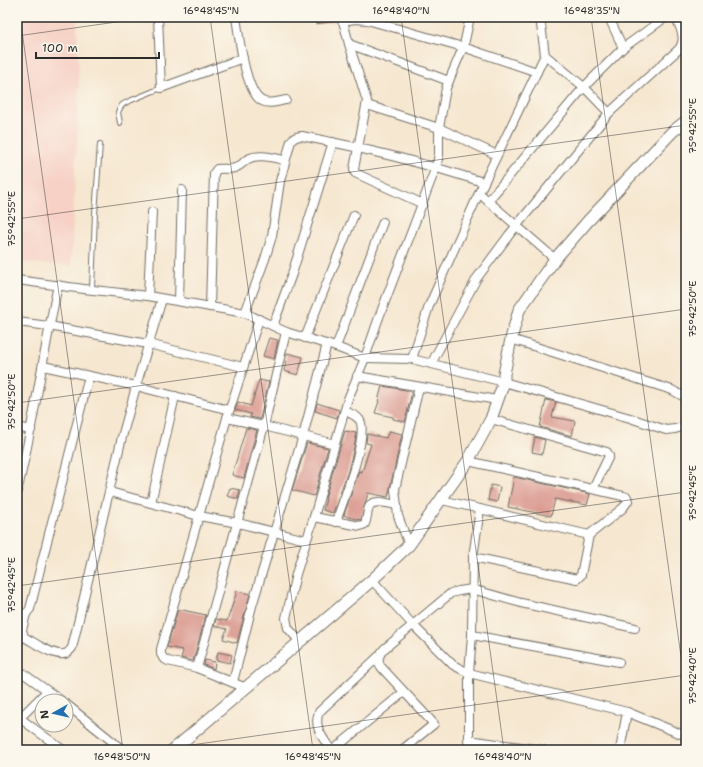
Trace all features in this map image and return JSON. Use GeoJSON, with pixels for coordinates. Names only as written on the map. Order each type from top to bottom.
{"type":"FeatureCollection","features":[{"type":"Feature","properties":{"kind":"main road"},"geometry":{"type":"LineString","coordinates":[[173,750],[372,580],[409,545],[468,461],[491,419],[504,382],[511,339],[519,310],[555,259],[588,221],[672,132],[686,121]]}},
{"type":"Feature","properties":{"kind":"street"},"geometry":{"type":"LineString","coordinates":[[158,17],[161,88],[243,58]]}},
{"type":"Feature","properties":{"kind":"street"},"geometry":{"type":"LineString","coordinates":[[236,17],[248,79],[255,94],[262,101],[270,103],[286,100]]}},
{"type":"Feature","properties":{"kind":"street"},"geometry":{"type":"LineString","coordinates":[[300,642],[288,628],[286,618],[296,574],[314,518],[348,399],[365,358],[436,167],[439,155],[439,128],[446,88],[462,47],[470,17]]}},
{"type":"Feature","properties":{"kind":"street"},"geometry":{"type":"LineString","coordinates":[[412,359],[429,306],[483,182],[545,55],[540,17]]}},
{"type":"Feature","properties":{"kind":"street"},"geometry":{"type":"LineString","coordinates":[[610,17],[623,48]]}},
{"type":"Feature","properties":{"kind":"street"},"geometry":{"type":"LineString","coordinates":[[488,201],[584,87],[623,48],[666,17]]}},
{"type":"Feature","properties":{"kind":"street"},"geometry":{"type":"LineString","coordinates":[[431,364],[477,278],[517,225],[609,113],[683,44],[684,39],[676,17]]}},
{"type":"Feature","properties":{"kind":"street"},"geometry":{"type":"LineString","coordinates":[[423,204],[354,173],[367,98],[342,19],[367,20],[462,47],[537,72]]}},
{"type":"Feature","properties":{"kind":"street"},"geometry":{"type":"LineString","coordinates":[[349,44],[449,82]]}},
{"type":"Feature","properties":{"kind":"street"},"geometry":{"type":"LineString","coordinates":[[545,55],[584,87],[609,113]]}},
{"type":"Feature","properties":{"kind":"street"},"geometry":{"type":"LineString","coordinates":[[367,105],[439,128],[497,155]]}},
{"type":"Feature","properties":{"kind":"street"},"geometry":{"type":"LineString","coordinates":[[245,313],[272,236],[280,181],[290,141],[297,136],[359,147],[436,167],[483,182]]}},
{"type":"Feature","properties":{"kind":"street"},"geometry":{"type":"LineString","coordinates":[[272,326],[292,274],[333,142]]}},
{"type":"Feature","properties":{"kind":"street"},"geometry":{"type":"LineString","coordinates":[[210,307],[214,173],[216,170],[223,168],[233,169],[253,157],[259,156],[285,160]]}},
{"type":"Feature","properties":{"kind":"street"},"geometry":{"type":"LineString","coordinates":[[179,301],[182,190]]}},
{"type":"Feature","properties":{"kind":"street"},"geometry":{"type":"LineString","coordinates":[[479,193],[555,259]]}},
{"type":"Feature","properties":{"kind":"street"},"geometry":{"type":"LineString","coordinates":[[148,296],[152,212]]}},
{"type":"Feature","properties":{"kind":"street"},"geometry":{"type":"LineString","coordinates":[[305,338],[354,216]]}},
{"type":"Feature","properties":{"kind":"street"},"geometry":{"type":"LineString","coordinates":[[336,347],[383,222]]}},
{"type":"Feature","properties":{"kind":"street"},"geometry":{"type":"LineString","coordinates":[[17,280],[148,296],[245,313],[286,332],[327,344],[365,358],[412,359],[504,382],[630,418],[666,430],[675,430],[682,427],[686,422]]}},
{"type":"Feature","properties":{"kind":"street"},"geometry":{"type":"LineString","coordinates":[[17,492],[20,466],[31,430],[49,326],[58,285]]}},
{"type":"Feature","properties":{"kind":"street"},"geometry":{"type":"LineString","coordinates":[[23,634],[24,637],[49,651],[60,655],[67,653],[72,648],[136,386],[162,299]]}},
{"type":"Feature","properties":{"kind":"street"},"geometry":{"type":"LineString","coordinates":[[246,688],[197,668],[168,661],[163,658],[161,654],[228,414],[259,319]]}},
{"type":"Feature","properties":{"kind":"street"},"geometry":{"type":"LineString","coordinates":[[17,322],[49,326],[148,344],[243,366]]}},
{"type":"Feature","properties":{"kind":"street"},"geometry":{"type":"LineString","coordinates":[[197,668],[264,426],[286,332]]}},
{"type":"Feature","properties":{"kind":"street"},"geometry":{"type":"LineString","coordinates":[[511,339],[672,390],[686,398]]}},
{"type":"Feature","properties":{"kind":"street"},"geometry":{"type":"LineString","coordinates":[[233,682],[252,606],[303,436],[327,344]]}},
{"type":"Feature","properties":{"kind":"street"},"geometry":{"type":"LineString","coordinates":[[43,366],[176,396],[264,426],[335,444]]}},
{"type":"Feature","properties":{"kind":"street"},"geometry":{"type":"LineString","coordinates":[[17,644],[23,634],[26,614],[30,608],[89,376]]}},
{"type":"Feature","properties":{"kind":"street"},"geometry":{"type":"LineString","coordinates":[[357,376],[497,400]]}},
{"type":"Feature","properties":{"kind":"street"},"geometry":{"type":"LineString","coordinates":[[409,545],[398,516],[395,489],[419,387]]}},
{"type":"Feature","properties":{"kind":"street"},"geometry":{"type":"LineString","coordinates":[[151,503],[176,396]]}},
{"type":"Feature","properties":{"kind":"street"},"geometry":{"type":"LineString","coordinates":[[336,522],[354,469],[361,436],[361,423],[358,417],[345,410]]}},
{"type":"Feature","properties":{"kind":"street"},"geometry":{"type":"LineString","coordinates":[[491,419],[607,452],[609,456],[593,489]]}},
{"type":"Feature","properties":{"kind":"street"},"geometry":{"type":"LineString","coordinates":[[17,427],[31,430]]}},
{"type":"Feature","properties":{"kind":"street"},"geometry":{"type":"LineString","coordinates":[[468,461],[623,496],[627,497],[628,501],[623,508],[588,535],[581,575],[577,579],[473,557]]}},
{"type":"Feature","properties":{"kind":"street"},"geometry":{"type":"LineString","coordinates":[[110,492],[199,516],[306,540]]}},
{"type":"Feature","properties":{"kind":"street"},"geometry":{"type":"LineString","coordinates":[[442,500],[588,535]]}},
{"type":"Feature","properties":{"kind":"street"},"geometry":{"type":"LineString","coordinates":[[314,518],[360,526],[365,524],[369,507],[372,504],[376,502],[397,505]]}},
{"type":"Feature","properties":{"kind":"street"},"geometry":{"type":"LineString","coordinates":[[468,750],[473,557],[480,509]]}},
{"type":"Feature","properties":{"kind":"street"},"geometry":{"type":"LineString","coordinates":[[372,580],[413,625],[454,665],[469,673],[627,712],[686,736]]}},
{"type":"Feature","properties":{"kind":"street"},"geometry":{"type":"LineString","coordinates":[[404,692],[332,750],[319,732],[316,719],[319,712],[384,649],[451,593],[472,589],[521,602],[635,628]]}},
{"type":"Feature","properties":{"kind":"street"},"geometry":{"type":"LineString","coordinates":[[17,613],[26,614]]}},
{"type":"Feature","properties":{"kind":"street"},"geometry":{"type":"LineString","coordinates":[[472,635],[620,662]]}},
{"type":"Feature","properties":{"kind":"street"},"geometry":{"type":"LineString","coordinates":[[378,656],[379,664],[434,724],[402,750]]}},
{"type":"Feature","properties":{"kind":"street"},"geometry":{"type":"LineString","coordinates":[[17,669],[50,693]]}},
{"type":"Feature","properties":{"kind":"street"},"geometry":{"type":"LineString","coordinates":[[47,691],[19,717],[63,750]]}},
{"type":"Feature","properties":{"kind":"street"},"geometry":{"type":"LineString","coordinates":[[74,710],[123,750]]}},
{"type":"Feature","properties":{"kind":"street"},"geometry":{"type":"LineString","coordinates":[[620,750],[627,712]]}},
{"type":"Feature","properties":{"kind":"street"},"geometry":{"type":"LineString","coordinates":[[468,740],[543,750]]}},
{"type":"Feature","properties":{"kind":"lane"},"geometry":{"type":"LineString","coordinates":[[120,123],[118,112],[122,105],[161,88]]}},
{"type":"Feature","properties":{"kind":"lane"},"geometry":{"type":"LineString","coordinates":[[92,290],[100,144]]}},
{"type":"Feature","properties":{"kind":"shaded area"},"geometry":{"type":"Polygon","coordinates":[[[17,17],[77,17],[79,91],[71,266],[17,262],[17,17]]]}},
{"type":"Feature","properties":{"kind":"building"},"geometry":{"type":"Polygon","coordinates":[[[315,17],[337,17],[337,21],[316,24],[315,17]]]}},
{"type":"Feature","properties":{"kind":"building"},"geometry":{"type":"Polygon","coordinates":[[[269,338],[278,340],[274,359],[263,356],[269,338]]]}},
{"type":"Feature","properties":{"kind":"building"},"geometry":{"type":"Polygon","coordinates":[[[287,353],[303,357],[298,375],[284,371],[287,353]]]}},
{"type":"Feature","properties":{"kind":"building"},"geometry":{"type":"Polygon","coordinates":[[[259,380],[269,382],[260,419],[250,417],[251,414],[235,410],[238,402],[251,406],[259,380]]]}},
{"type":"Feature","properties":{"kind":"building"},"geometry":{"type":"Polygon","coordinates":[[[382,386],[412,391],[405,422],[393,419],[393,417],[375,413],[382,386]]]}},
{"type":"Feature","properties":{"kind":"building"},"geometry":{"type":"Polygon","coordinates":[[[546,400],[556,402],[552,417],[575,421],[572,436],[540,427],[546,400]]]}},
{"type":"Feature","properties":{"kind":"building"},"geometry":{"type":"Polygon","coordinates":[[[317,403],[339,410],[337,418],[315,411],[317,403]]]}},
{"type":"Feature","properties":{"kind":"building"},"geometry":{"type":"Polygon","coordinates":[[[246,428],[257,430],[244,478],[232,475],[246,428]]]}},
{"type":"Feature","properties":{"kind":"building"},"geometry":{"type":"Polygon","coordinates":[[[345,431],[356,433],[355,443],[348,471],[333,513],[323,510],[325,498],[345,431]]]}},
{"type":"Feature","properties":{"kind":"building"},"geometry":{"type":"Polygon","coordinates":[[[389,431],[402,434],[388,497],[368,493],[361,520],[344,515],[359,471],[362,472],[371,444],[366,443],[367,434],[386,438],[389,431]]]}},
{"type":"Feature","properties":{"kind":"building"},"geometry":{"type":"Polygon","coordinates":[[[535,437],[545,440],[542,454],[532,452],[535,437]]]}},
{"type":"Feature","properties":{"kind":"building"},"geometry":{"type":"Polygon","coordinates":[[[307,443],[328,448],[314,496],[292,490],[307,443]]]}},
{"type":"Feature","properties":{"kind":"building"},"geometry":{"type":"Polygon","coordinates":[[[514,477],[590,494],[587,505],[555,499],[551,516],[508,507],[514,477]]]}},
{"type":"Feature","properties":{"kind":"building"},"geometry":{"type":"Polygon","coordinates":[[[491,485],[500,487],[497,502],[488,500],[491,485]]]}},
{"type":"Feature","properties":{"kind":"building"},"geometry":{"type":"Polygon","coordinates":[[[230,488],[240,490],[238,499],[227,496],[230,488]]]}},
{"type":"Feature","properties":{"kind":"building"},"geometry":{"type":"Polygon","coordinates":[[[237,591],[250,594],[237,643],[223,639],[227,629],[214,626],[216,619],[227,621],[237,591]]]}},
{"type":"Feature","properties":{"kind":"building"},"geometry":{"type":"Polygon","coordinates":[[[178,609],[206,615],[193,661],[181,658],[182,650],[167,647],[178,609]]]}},
{"type":"Feature","properties":{"kind":"building"},"geometry":{"type":"Polygon","coordinates":[[[218,652],[232,655],[230,663],[216,660],[218,652]]]}},
{"type":"Feature","properties":{"kind":"building"},"geometry":{"type":"Polygon","coordinates":[[[205,660],[215,662],[214,669],[204,665],[205,660]]]}}]}
